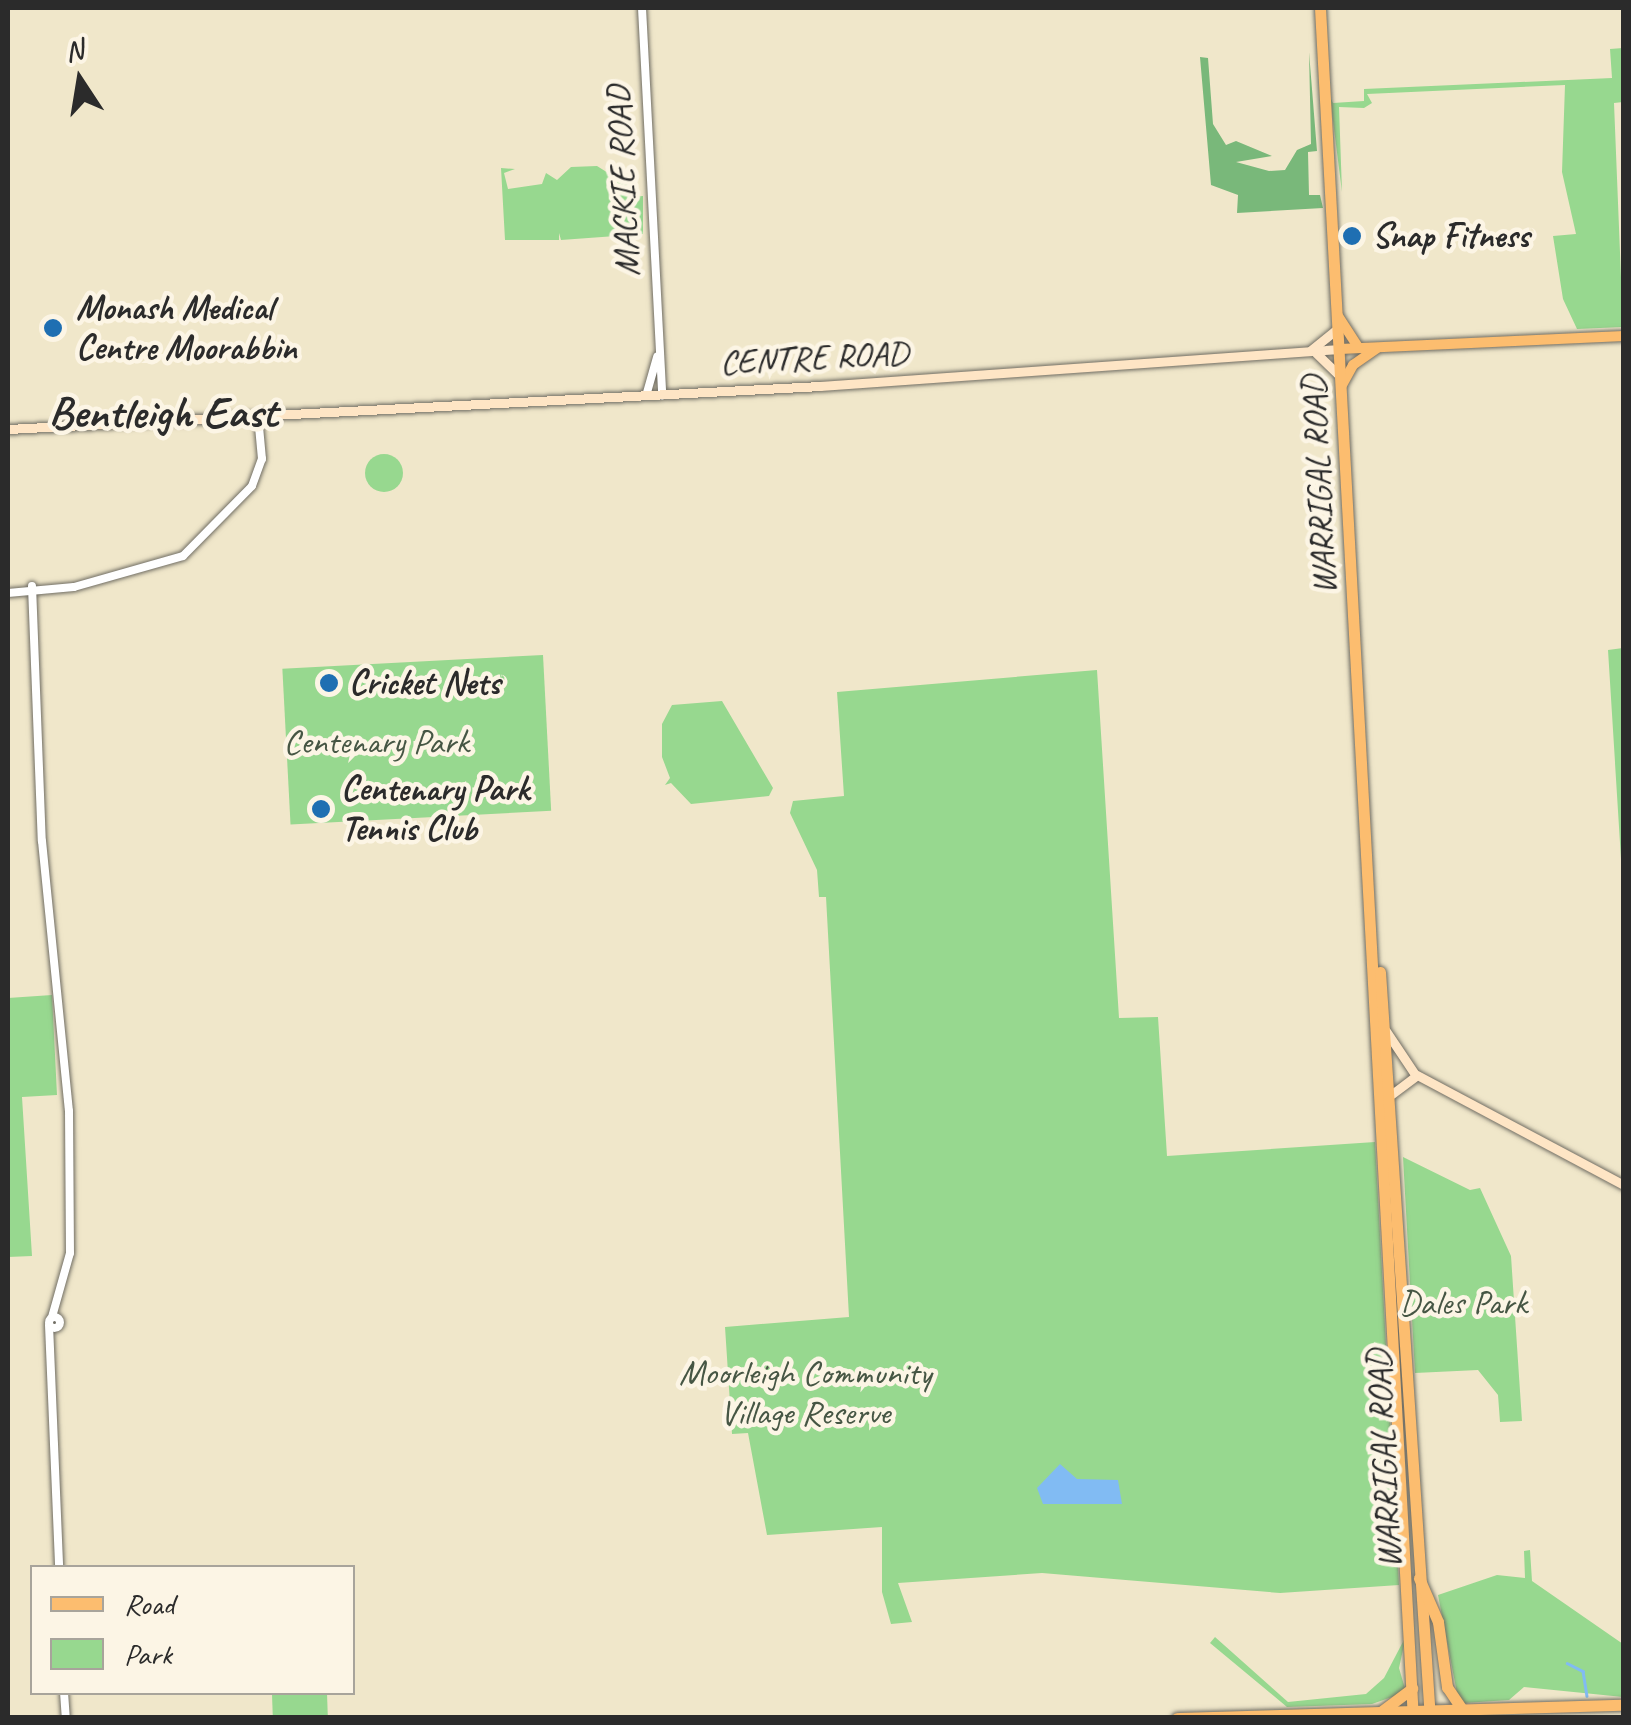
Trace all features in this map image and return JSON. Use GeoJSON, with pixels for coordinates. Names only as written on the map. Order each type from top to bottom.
{"type":"FeatureCollection","features":[{"type":"Feature","properties":{"kind":"highway","name":"WARRIGAL ROAD"},"geometry":{"type":"LineString","coordinates":[[1320,8],[1374,959],[1384,1067],[1413,1715]]}},
{"type":"Feature","properties":{"kind":"highway","name":"WARRIGAL ROAD"},"geometry":{"type":"LineString","coordinates":[[1374,959],[1386,1031],[1384,1067],[1392,1094],[1417,1574],[1430,1714]]}},
{"type":"Feature","properties":{"kind":"highway"},"geometry":{"type":"LineString","coordinates":[[1417,1574],[1438,1622],[1447,1687],[1462,1710]]}},
{"type":"Feature","properties":{"kind":"highway"},"geometry":{"type":"LineString","coordinates":[[1378,1714],[1412,1688]]}},
{"type":"Feature","properties":{"kind":"highway"},"geometry":{"type":"LineString","coordinates":[[1177,1718],[1413,1715],[1624,1705]]}},
{"type":"Feature","properties":{"kind":"main road"},"geometry":{"type":"LineString","coordinates":[[1358,348],[1338,322],[1309,351],[1324,356],[1342,382],[1357,361],[1378,348]]}},
{"type":"Feature","properties":{"kind":"main road","name":"CENTRE ROAD"},"geometry":{"type":"LineString","coordinates":[[8,429],[646,396],[1340,349],[1624,336]]}},
{"type":"Feature","properties":{"kind":"main road"},"geometry":{"type":"LineString","coordinates":[[1386,1031],[1415,1074]]}},
{"type":"Feature","properties":{"kind":"main road"},"geometry":{"type":"LineString","coordinates":[[1384,1067],[1415,1074],[1624,1185]]}},
{"type":"Feature","properties":{"kind":"main road"},"geometry":{"type":"LineString","coordinates":[[1392,1094],[1415,1074]]}},
{"type":"Feature","properties":{"kind":"street","name":"MACKIE ROAD"},"geometry":{"type":"LineString","coordinates":[[642,8],[662,395]]}},
{"type":"Feature","properties":{"kind":"street","name":"MACKIE ROAD"},"geometry":{"type":"LineString","coordinates":[[646,396],[660,351]]}},
{"type":"Feature","properties":{"kind":"street"},"geometry":{"type":"LineString","coordinates":[[8,590],[72,584],[175,556],[220,520],[251,483],[262,459],[258,416]]}},
{"type":"Feature","properties":{"kind":"street"},"geometry":{"type":"LineString","coordinates":[[32,590],[42,840],[68,1127],[70,1253],[47,1358],[59,1565]]}},
{"type":"Feature","properties":{"kind":"green space"},"geometry":{"type":"Polygon","coordinates":[[[1623,48],[1623,102],[1614,103],[1623,327],[1577,329],[1563,299],[1553,236],[1576,234],[1562,172],[1565,85],[1367,94],[1372,103],[1364,108],[1339,107],[1342,192],[1330,97],[1333,103],[1364,101],[1364,89],[1612,78],[1610,49],[1623,48]]]}},
{"type":"Feature","properties":{"kind":"green space"},"geometry":{"type":"Polygon","coordinates":[[[1309,52],[1317,151],[1308,152],[1309,195],[1320,195],[1323,208],[1237,213],[1238,195],[1211,185],[1200,57],[1208,58],[1213,124],[1226,145],[1236,141],[1272,156],[1236,162],[1269,171],[1285,170],[1297,150],[1311,144],[1309,52]]]}},
{"type":"Feature","properties":{"kind":"green space"},"geometry":{"type":"Polygon","coordinates":[[[597,166],[613,176],[628,172],[630,197],[643,196],[643,234],[561,240],[559,233],[559,240],[505,240],[501,168],[515,169],[504,173],[508,189],[542,184],[546,173],[557,180],[571,167],[597,166]]]}},
{"type":"Feature","properties":{"kind":"green space"},"geometry":{"type":"Polygon","coordinates":[[[384,454],[397,460],[403,473],[397,486],[384,492],[371,486],[365,473],[371,460],[384,454]]]}},
{"type":"Feature","properties":{"kind":"green space"},"geometry":{"type":"Polygon","coordinates":[[[1624,648],[1623,891],[1608,650],[1624,648]]]}},
{"type":"Feature","properties":{"kind":"green space","name":"Centenary Park"},"geometry":{"type":"Polygon","coordinates":[[[543,655],[551,811],[291,824],[282,669],[543,655]]]}},
{"type":"Feature","properties":{"kind":"green space","name":"Moorleigh Community Village Reserve"},"geometry":{"type":"Polygon","coordinates":[[[1097,670],[1119,1018],[1158,1017],[1167,1156],[1375,1142],[1399,1585],[1280,1593],[1042,1573],[898,1583],[912,1622],[891,1624],[882,1592],[882,1527],[767,1535],[748,1433],[732,1434],[725,1327],[849,1317],[826,897],[819,897],[817,870],[790,813],[793,801],[844,796],[837,692],[1097,670]]]}},
{"type":"Feature","properties":{"kind":"green space"},"geometry":{"type":"Polygon","coordinates":[[[722,701],[773,788],[769,796],[691,804],[671,783],[665,785],[670,778],[662,757],[662,724],[672,705],[722,701]]]}},
{"type":"Feature","properties":{"kind":"green space"},"geometry":{"type":"Polygon","coordinates":[[[52,995],[57,1095],[22,1097],[32,1256],[8,1257],[8,998],[52,995]]]}},
{"type":"Feature","properties":{"kind":"green space","name":"Dales Park"},"geometry":{"type":"Polygon","coordinates":[[[1403,1157],[1470,1190],[1480,1188],[1511,1256],[1522,1421],[1500,1422],[1498,1395],[1478,1370],[1415,1373],[1403,1157]]]}},
{"type":"Feature","properties":{"kind":"green space"},"geometry":{"type":"Polygon","coordinates":[[[1530,1550],[1532,1581],[1623,1644],[1623,1697],[1524,1687],[1509,1700],[1464,1703],[1457,1693],[1438,1595],[1497,1575],[1525,1578],[1524,1551],[1530,1550]]]}},
{"type":"Feature","properties":{"kind":"green space"},"geometry":{"type":"Polygon","coordinates":[[[1406,1636],[1399,1668],[1406,1692],[1372,1704],[1287,1707],[1210,1643],[1215,1637],[1288,1702],[1366,1694],[1384,1678],[1406,1636]]]}},
{"type":"Feature","properties":{"kind":"green space"},"geometry":{"type":"Polygon","coordinates":[[[272,1695],[327,1695],[328,1717],[273,1718],[272,1695]]]}},
{"type":"Feature","properties":{"kind":"water"},"geometry":{"type":"Polygon","coordinates":[[[1060,1464],[1077,1479],[1118,1480],[1122,1504],[1043,1504],[1037,1488],[1060,1464]]]}},
{"type":"Feature","properties":{"kind":"waterway"},"geometry":{"type":"LineString","coordinates":[[1567,1663],[1583,1671],[1587,1696]]}},
{"type":"Feature","properties":{"kind":"place","name":"Snap Fitness"},"geometry":{"type":"Point","coordinates":[1352,236]}},
{"type":"Feature","properties":{"kind":"place","name":"Monash Medical Centre Moorabbin"},"geometry":{"type":"Point","coordinates":[53,328]}},
{"type":"Feature","properties":{"kind":"place","name":"Cricket Nets"},"geometry":{"type":"Point","coordinates":[329,683]}},
{"type":"Feature","properties":{"kind":"place","name":"Centenary Park Tennis Club"},"geometry":{"type":"Point","coordinates":[321,809]}},
{"type":"Feature","properties":{"kind":"district","name":"Bentleigh East"},"geometry":{"type":"Point","coordinates":[163,413]}}]}
